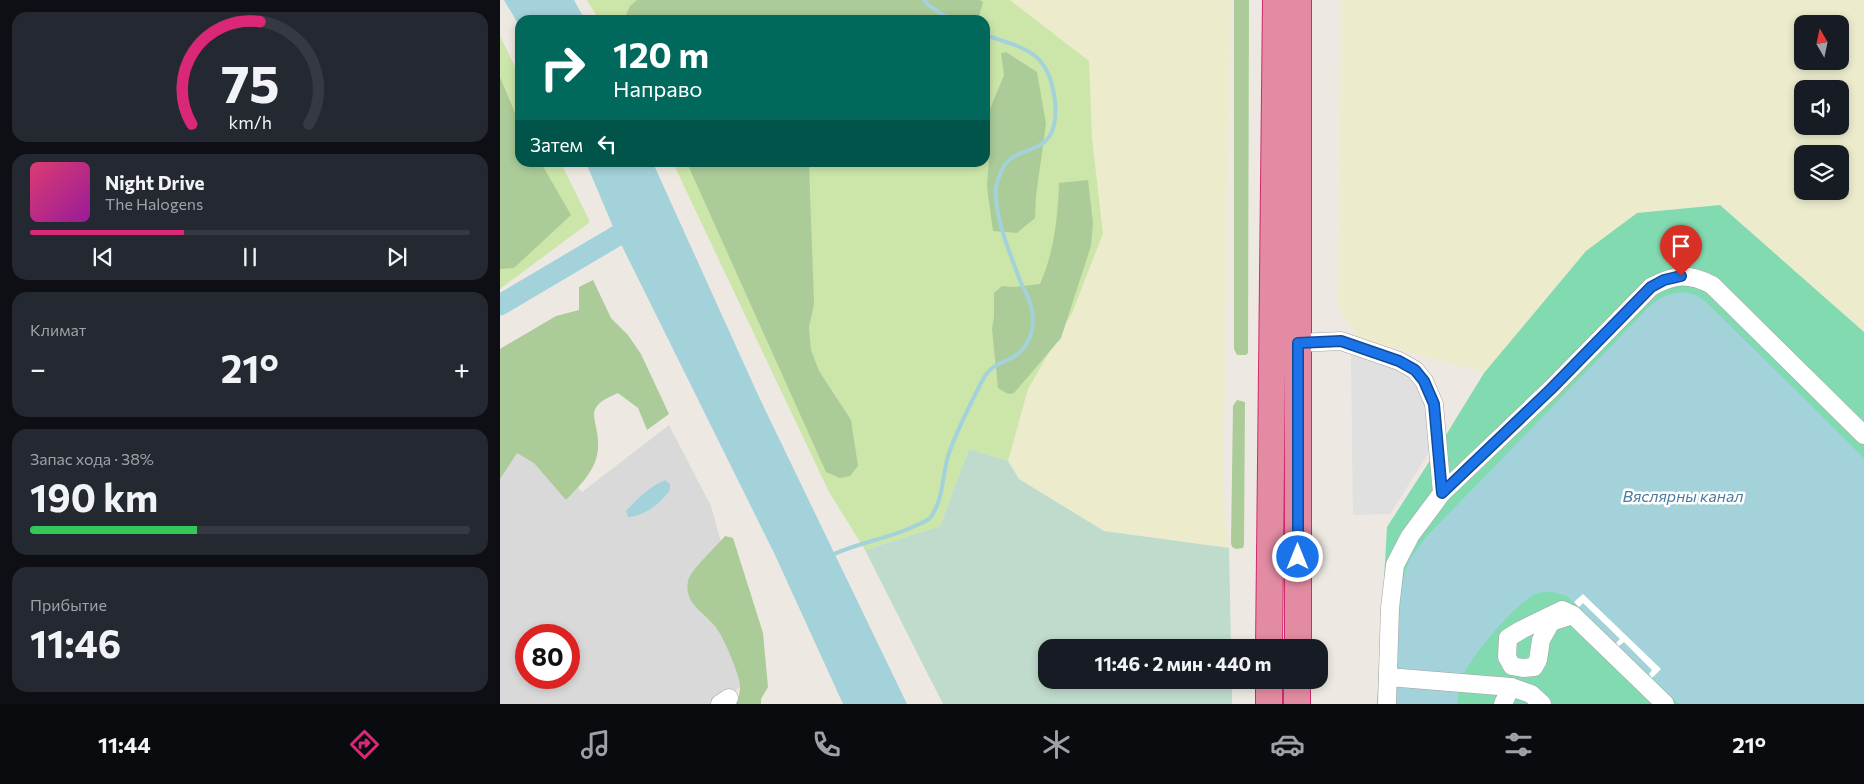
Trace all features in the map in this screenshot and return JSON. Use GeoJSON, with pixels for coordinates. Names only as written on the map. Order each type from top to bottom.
{"type":"FeatureCollection","features":[{"type":"Feature","properties":{"kind":"highway"},"geometry":{"type":"LineString","coordinates":[[1270,639],[1276,0]]}},
{"type":"Feature","properties":{"kind":"highway"},"geometry":{"type":"LineString","coordinates":[[1298,0],[1298,639]]}},
{"type":"Feature","properties":{"kind":"highway"},"geometry":{"type":"LineString","coordinates":[[1269,689],[1269,704]]}},
{"type":"Feature","properties":{"kind":"highway"},"geometry":{"type":"LineString","coordinates":[[1297,704],[1298,689]]}},
{"type":"Feature","properties":{"kind":"lane"},"geometry":{"type":"LineString","coordinates":[[1387,704],[1390,608],[1395,565],[1410,536],[1442,493],[1551,389],[1651,287],[1664,280],[1681,276],[1696,277],[1712,285],[1864,435]]}},
{"type":"Feature","properties":{"kind":"lane"},"geometry":{"type":"LineString","coordinates":[[1298,343],[1341,341],[1399,361],[1415,370],[1424,381],[1434,404],[1442,493]]}},
{"type":"Feature","properties":{"kind":"lane"},"geometry":{"type":"LineString","coordinates":[[1573,615],[1664,704]]}},
{"type":"Feature","properties":{"kind":"lane"},"geometry":{"type":"LineString","coordinates":[[1389,677],[1511,687],[1531,694],[1542,704]]}},
{"type":"Feature","properties":{"kind":"lane"},"geometry":{"type":"LineString","coordinates":[[1503,704],[1511,687]]}},
{"type":"Feature","properties":{"kind":"shaded area"},"geometry":{"type":"Polygon","coordinates":[[[1351,354],[1387,362],[1410,371],[1421,386],[1434,444],[1390,514],[1353,515],[1351,354]]]}},
{"type":"Feature","properties":{"kind":"shaded area"},"geometry":{"type":"Polygon","coordinates":[[[500,400],[582,492],[669,425],[711,506],[758,675],[715,704],[500,704],[500,400]]]}},
{"type":"Feature","properties":{"kind":"green space"},"geometry":{"type":"Polygon","coordinates":[[[587,0],[1010,0],[1089,61],[1092,138],[1103,234],[1072,313],[1028,389],[1008,461],[969,449],[940,526],[865,550],[829,492],[675,167],[990,167],[990,15],[596,15],[587,0]]]}},
{"type":"Feature","properties":{"kind":"green space"},"geometry":{"type":"Polygon","coordinates":[[[637,0],[980,0],[983,2],[979,15],[626,15],[630,6],[637,0]]]}},
{"type":"Feature","properties":{"kind":"green space"},"geometry":{"type":"Polygon","coordinates":[[[1010,0],[1231,0],[1223,495],[1229,548],[1104,531],[1019,479],[1008,461],[1028,389],[1072,313],[1092,138],[1089,61],[1010,0]]]}},
{"type":"Feature","properties":{"kind":"green space"},"geometry":{"type":"Polygon","coordinates":[[[1234,0],[1249,0],[1248,353],[1246,355],[1237,355],[1234,349],[1234,0]]]}},
{"type":"Feature","properties":{"kind":"green space"},"geometry":{"type":"Polygon","coordinates":[[[1342,0],[1864,0],[1864,332],[1720,205],[1586,251],[1484,373],[1359,338],[1338,306],[1342,0]]]}},
{"type":"Feature","properties":{"kind":"green space"},"geometry":{"type":"Polygon","coordinates":[[[500,36],[515,67],[515,167],[563,167],[590,222],[500,289],[500,36]]]}},
{"type":"Feature","properties":{"kind":"green space"},"geometry":{"type":"Polygon","coordinates":[[[1006,52],[1037,72],[1046,124],[1036,196],[1035,218],[1017,233],[993,231],[987,187],[988,167],[990,167],[990,109],[1004,75],[1001,53],[1006,52]]]}},
{"type":"Feature","properties":{"kind":"green space"},"geometry":{"type":"Polygon","coordinates":[[[500,77],[515,113],[515,167],[543,167],[571,215],[514,268],[500,269],[500,77]]]}},
{"type":"Feature","properties":{"kind":"green space"},"geometry":{"type":"Polygon","coordinates":[[[689,167],[809,167],[814,304],[809,327],[811,350],[819,371],[851,420],[858,466],[850,476],[840,478],[826,472],[689,167]]]}},
{"type":"Feature","properties":{"kind":"green space"},"geometry":{"type":"Polygon","coordinates":[[[1088,180],[1093,223],[1091,246],[1061,338],[1014,393],[1008,394],[998,388],[992,329],[994,293],[1002,286],[1013,287],[1040,284],[1049,260],[1054,235],[1059,183],[1088,180]]]}},
{"type":"Feature","properties":{"kind":"green space","name":"Вяслярны канал"},"geometry":{"type":"Polygon","coordinates":[[[1720,205],[1864,332],[1864,704],[1377,704],[1387,527],[1484,373],[1586,251],[1637,213],[1720,205]]]}},
{"type":"Feature","properties":{"kind":"green space"},"geometry":{"type":"Polygon","coordinates":[[[593,280],[611,318],[628,335],[641,354],[669,414],[647,430],[638,408],[618,393],[599,404],[594,415],[598,438],[597,457],[591,471],[566,500],[534,463],[517,453],[500,479],[500,349],[556,316],[579,310],[579,287],[593,280]]]}},
{"type":"Feature","properties":{"kind":"green space"},"geometry":{"type":"Polygon","coordinates":[[[1237,400],[1245,402],[1244,545],[1243,548],[1236,549],[1232,547],[1231,543],[1233,406],[1237,400]]]}},
{"type":"Feature","properties":{"kind":"green space"},"geometry":{"type":"Polygon","coordinates":[[[969,449],[1008,461],[1019,479],[1104,531],[1229,548],[1231,639],[1038,639],[1038,689],[1232,689],[1232,704],[943,704],[865,550],[940,526],[969,449]]]}},
{"type":"Feature","properties":{"kind":"green space"},"geometry":{"type":"Polygon","coordinates":[[[725,536],[733,538],[763,633],[768,687],[761,699],[761,704],[736,704],[740,685],[730,654],[717,629],[691,601],[687,589],[690,576],[725,536]]]}},
{"type":"Feature","properties":{"kind":"water"},"geometry":{"type":"Polygon","coordinates":[[[504,0],[574,0],[582,15],[515,15],[515,19],[504,0]]]}},
{"type":"Feature","properties":{"kind":"water"},"geometry":{"type":"Polygon","coordinates":[[[588,167],[655,167],[759,397],[907,704],[843,704],[775,555],[617,236],[588,167]]]}},
{"type":"Feature","properties":{"kind":"water","name":"Вяслярны канал"},"geometry":{"type":"Polygon","coordinates":[[[1685,292],[1698,296],[1708,304],[1864,458],[1864,704],[1679,704],[1568,597],[1558,593],[1546,592],[1530,597],[1520,605],[1486,641],[1464,674],[1457,704],[1394,704],[1400,678],[1396,658],[1398,608],[1406,570],[1415,551],[1427,536],[1651,305],[1666,296],[1685,292]]]}},
{"type":"Feature","properties":{"kind":"water"},"geometry":{"type":"Polygon","coordinates":[[[665,480],[670,484],[670,490],[662,500],[640,515],[628,517],[626,511],[635,502],[649,489],[665,480]]]}},
{"type":"Feature","properties":{"kind":"pier"},"geometry":{"type":"Polygon","coordinates":[[[1583,594],[1661,669],[1652,678],[1649,674],[1652,670],[1624,642],[1619,646],[1616,643],[1620,639],[1583,603],[1579,607],[1574,602],[1583,594]]]}},
{"type":"Feature","properties":{"kind":"waterway"},"geometry":{"type":"LineString","coordinates":[[924,0],[943,15]]}},
{"type":"Feature","properties":{"kind":"waterway"},"geometry":{"type":"LineString","coordinates":[[832,555],[906,530],[930,518],[938,503],[949,453],[982,381],[991,369],[1020,352],[1027,343],[1031,333],[1033,322],[1031,307],[1000,224],[996,186],[1004,165],[1016,155],[1036,147],[1049,137],[1054,124],[1055,101],[1052,84],[1047,72],[1033,54],[990,37]]}},
{"type":"Feature","properties":{"kind":"waterway"},"geometry":{"type":"LineString","coordinates":[[500,305],[642,221]]}},
{"type":"Feature","properties":{"kind":"route"},"geometry":{"type":"LineString","coordinates":[[1298,557],[1298,343],[1341,341],[1399,361],[1415,370],[1424,381],[1434,404],[1442,493],[1551,389],[1651,287],[1664,280],[1681,276]]}}]}
